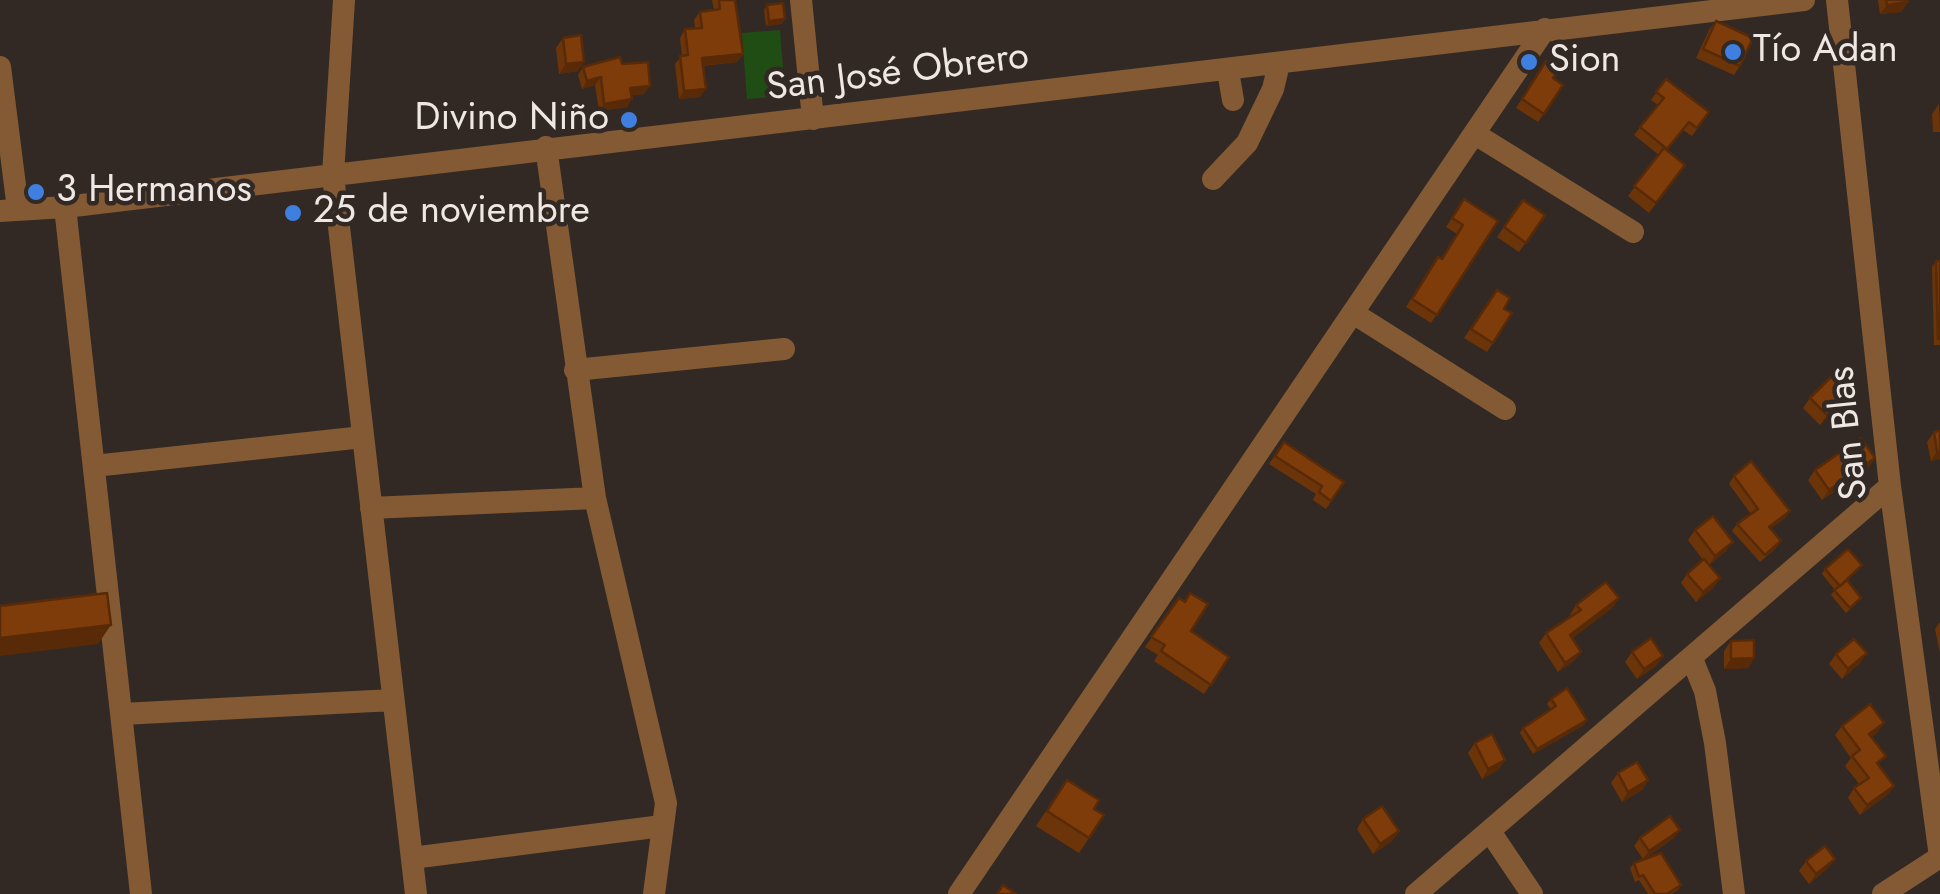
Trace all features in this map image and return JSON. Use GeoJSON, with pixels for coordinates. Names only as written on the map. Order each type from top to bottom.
{"type":"FeatureCollection","features":[{"type":"Feature","properties":{"kind":"street"},"geometry":{"type":"LineString","coordinates":[[344,0],[333,175],[416,894]]}},
{"type":"Feature","properties":{"kind":"street"},"geometry":{"type":"LineString","coordinates":[[801,0],[813,120]]}},
{"type":"Feature","properties":{"kind":"street","name":"San José Obrero"},"geometry":{"type":"LineString","coordinates":[[9,210],[65,207],[546,147],[813,120],[1804,0]]}},
{"type":"Feature","properties":{"kind":"street","name":"San Blas"},"geometry":{"type":"LineString","coordinates":[[1836,0],[1890,486],[1936,779],[1940,857]]}},
{"type":"Feature","properties":{"kind":"street"},"geometry":{"type":"LineString","coordinates":[[959,894],[1545,29]]}},
{"type":"Feature","properties":{"kind":"street"},"geometry":{"type":"LineString","coordinates":[[1213,179],[1247,143],[1273,89],[1279,64]]}},
{"type":"Feature","properties":{"kind":"street"},"geometry":{"type":"LineString","coordinates":[[0,67],[9,210]]}},
{"type":"Feature","properties":{"kind":"street"},"geometry":{"type":"LineString","coordinates":[[1228,71],[1232,100]]}},
{"type":"Feature","properties":{"kind":"street"},"geometry":{"type":"LineString","coordinates":[[1474,134],[1633,232]]}},
{"type":"Feature","properties":{"kind":"street"},"geometry":{"type":"LineString","coordinates":[[546,147],[595,498],[666,803],[654,894]]}},
{"type":"Feature","properties":{"kind":"street"},"geometry":{"type":"LineString","coordinates":[[65,207],[142,894]]}},
{"type":"Feature","properties":{"kind":"street"},"geometry":{"type":"LineString","coordinates":[[1353,313],[1505,409]]}},
{"type":"Feature","properties":{"kind":"street"},"geometry":{"type":"LineString","coordinates":[[575,370],[784,350]]}},
{"type":"Feature","properties":{"kind":"street"},"geometry":{"type":"LineString","coordinates":[[94,466],[363,437]]}},
{"type":"Feature","properties":{"kind":"street"},"geometry":{"type":"LineString","coordinates":[[1416,894],[1890,486]]}},
{"type":"Feature","properties":{"kind":"street"},"geometry":{"type":"LineString","coordinates":[[371,508],[595,498]]}},
{"type":"Feature","properties":{"kind":"street"},"geometry":{"type":"LineString","coordinates":[[1692,659],[1705,691],[1715,742],[1734,894]]}},
{"type":"Feature","properties":{"kind":"street"},"geometry":{"type":"LineString","coordinates":[[122,714],[393,700]]}},
{"type":"Feature","properties":{"kind":"street"},"geometry":{"type":"LineString","coordinates":[[412,858],[662,826]]}},
{"type":"Feature","properties":{"kind":"street"},"geometry":{"type":"LineString","coordinates":[[1491,833],[1532,894]]}},
{"type":"Feature","properties":{"kind":"street"},"geometry":{"type":"LineString","coordinates":[[1883,894],[1940,857]]}},
{"type":"Feature","properties":{"kind":"green space"},"geometry":{"type":"Polygon","coordinates":[[[780,30],[785,96],[747,99],[742,33],[780,30]]]}},
{"type":"Feature","properties":{"kind":"building"},"geometry":{"type":"Polygon","coordinates":[[[719,0],[735,0],[743,54],[702,58],[706,89],[684,91],[680,56],[688,55],[685,29],[702,28],[700,12],[720,9],[719,0]]]}},
{"type":"Feature","properties":{"kind":"building"},"geometry":{"type":"Polygon","coordinates":[[[1886,0],[1907,0],[1908,2],[1887,5],[1886,0]]]}},
{"type":"Feature","properties":{"kind":"building"},"geometry":{"type":"Polygon","coordinates":[[[783,3],[785,19],[769,21],[767,5],[783,3]]]}},
{"type":"Feature","properties":{"kind":"building"},"geometry":{"type":"Polygon","coordinates":[[[1716,21],[1753,38],[1740,66],[1703,49],[1716,21]]]}},
{"type":"Feature","properties":{"kind":"building"},"geometry":{"type":"Polygon","coordinates":[[[581,35],[584,62],[566,64],[563,38],[581,35]]]}},
{"type":"Feature","properties":{"kind":"building"},"geometry":{"type":"Polygon","coordinates":[[[620,57],[622,64],[648,62],[650,86],[630,88],[632,99],[604,104],[601,77],[587,81],[583,67],[620,57]]]}},
{"type":"Feature","properties":{"kind":"building"},"geometry":{"type":"Polygon","coordinates":[[[1546,61],[1559,70],[1553,78],[1563,85],[1544,114],[1522,99],[1546,61]]]}},
{"type":"Feature","properties":{"kind":"building"},"geometry":{"type":"Polygon","coordinates":[[[1666,79],[1709,112],[1697,128],[1689,122],[1667,149],[1640,127],[1664,98],[1656,92],[1666,79]]]}},
{"type":"Feature","properties":{"kind":"building"},"geometry":{"type":"Polygon","coordinates":[[[1664,148],[1685,165],[1656,203],[1634,186],[1664,148]]]}},
{"type":"Feature","properties":{"kind":"building"},"geometry":{"type":"Polygon","coordinates":[[[1464,199],[1498,221],[1437,315],[1412,299],[1463,225],[1452,218],[1464,199]]]}},
{"type":"Feature","properties":{"kind":"building"},"geometry":{"type":"Polygon","coordinates":[[[1523,200],[1545,215],[1526,243],[1504,227],[1523,200]]]}},
{"type":"Feature","properties":{"kind":"building"},"geometry":{"type":"Polygon","coordinates":[[[1936,261],[1940,261],[1940,339],[1938,339],[1936,261]]]}},
{"type":"Feature","properties":{"kind":"building"},"geometry":{"type":"Polygon","coordinates":[[[1497,290],[1510,298],[1504,309],[1512,313],[1493,343],[1471,329],[1497,290]]]}},
{"type":"Feature","properties":{"kind":"building"},"geometry":{"type":"Polygon","coordinates":[[[1835,373],[1851,391],[1827,415],[1810,398],[1835,373]]]}},
{"type":"Feature","properties":{"kind":"building"},"geometry":{"type":"Polygon","coordinates":[[[1940,431],[1940,451],[1937,451],[1934,432],[1940,431]]]}},
{"type":"Feature","properties":{"kind":"building"},"geometry":{"type":"Polygon","coordinates":[[[1861,438],[1875,458],[1829,490],[1815,470],[1861,438]]]}},
{"type":"Feature","properties":{"kind":"building"},"geometry":{"type":"Polygon","coordinates":[[[1284,442],[1344,482],[1331,501],[1319,492],[1322,486],[1275,456],[1284,442]]]}},
{"type":"Feature","properties":{"kind":"building"},"geometry":{"type":"Polygon","coordinates":[[[1751,461],[1790,511],[1769,527],[1781,541],[1765,555],[1737,524],[1758,509],[1734,476],[1751,461]]]}},
{"type":"Feature","properties":{"kind":"building"},"geometry":{"type":"Polygon","coordinates":[[[1713,516],[1733,542],[1715,556],[1695,530],[1713,516]]]}},
{"type":"Feature","properties":{"kind":"building"},"geometry":{"type":"Polygon","coordinates":[[[1848,549],[1862,565],[1840,586],[1825,569],[1848,549]]]}},
{"type":"Feature","properties":{"kind":"building"},"geometry":{"type":"Polygon","coordinates":[[[1704,559],[1720,578],[1703,592],[1687,574],[1704,559]]]}},
{"type":"Feature","properties":{"kind":"building"},"geometry":{"type":"Polygon","coordinates":[[[1847,580],[1861,598],[1850,608],[1834,590],[1847,580]]]}},
{"type":"Feature","properties":{"kind":"building"},"geometry":{"type":"Polygon","coordinates":[[[1606,582],[1619,598],[1570,635],[1581,652],[1565,663],[1546,633],[1581,610],[1576,605],[1606,582]]]}},
{"type":"Feature","properties":{"kind":"building"},"geometry":{"type":"Polygon","coordinates":[[[107,593],[111,625],[0,638],[0,606],[107,593]]]}},
{"type":"Feature","properties":{"kind":"building"},"geometry":{"type":"Polygon","coordinates":[[[1190,593],[1208,604],[1191,631],[1229,657],[1211,685],[1161,651],[1165,645],[1151,637],[1179,598],[1185,602],[1190,593]]]}},
{"type":"Feature","properties":{"kind":"building"},"geometry":{"type":"Polygon","coordinates":[[[1651,638],[1663,656],[1644,669],[1632,652],[1651,638]]]}},
{"type":"Feature","properties":{"kind":"building"},"geometry":{"type":"Polygon","coordinates":[[[1854,639],[1867,653],[1848,669],[1836,654],[1854,639]]]}},
{"type":"Feature","properties":{"kind":"building"},"geometry":{"type":"Polygon","coordinates":[[[1754,640],[1754,658],[1731,659],[1731,641],[1754,640]]]}},
{"type":"Feature","properties":{"kind":"building"},"geometry":{"type":"Polygon","coordinates":[[[1567,688],[1587,720],[1537,749],[1523,728],[1556,706],[1551,699],[1567,688]]]}},
{"type":"Feature","properties":{"kind":"building"},"geometry":{"type":"Polygon","coordinates":[[[1870,704],[1884,723],[1869,734],[1886,756],[1877,763],[1894,786],[1867,805],[1854,788],[1869,778],[1852,756],[1860,750],[1842,726],[1870,704]]]}},
{"type":"Feature","properties":{"kind":"building"},"geometry":{"type":"Polygon","coordinates":[[[1492,734],[1505,760],[1488,769],[1475,743],[1492,734]]]}},
{"type":"Feature","properties":{"kind":"building"},"geometry":{"type":"Polygon","coordinates":[[[1637,762],[1648,780],[1628,792],[1618,773],[1637,762]]]}},
{"type":"Feature","properties":{"kind":"building"},"geometry":{"type":"Polygon","coordinates":[[[1067,780],[1099,800],[1094,809],[1104,815],[1089,838],[1047,811],[1067,780]]]}},
{"type":"Feature","properties":{"kind":"building"},"geometry":{"type":"Polygon","coordinates":[[[1382,806],[1399,831],[1380,844],[1363,819],[1382,806]]]}},
{"type":"Feature","properties":{"kind":"building"},"geometry":{"type":"Polygon","coordinates":[[[1670,816],[1680,830],[1649,851],[1640,838],[1670,816]]]}},
{"type":"Feature","properties":{"kind":"building"},"geometry":{"type":"Polygon","coordinates":[[[1825,846],[1835,859],[1816,874],[1806,861],[1825,846]]]}},
{"type":"Feature","properties":{"kind":"building"},"geometry":{"type":"Polygon","coordinates":[[[1661,853],[1681,885],[1667,894],[1655,894],[1643,875],[1639,877],[1634,863],[1661,853]]]}},
{"type":"Feature","properties":{"kind":"building"},"geometry":{"type":"Polygon","coordinates":[[[1003,885],[1016,894],[997,894],[1003,885]]]}},
{"type":"Feature","properties":{"kind":"place","name":"Tío Adan"},"geometry":{"type":"Point","coordinates":[1733,52]}},
{"type":"Feature","properties":{"kind":"place","name":"Sion"},"geometry":{"type":"Point","coordinates":[1529,62]}},
{"type":"Feature","properties":{"kind":"place","name":"Divino Niño"},"geometry":{"type":"Point","coordinates":[629,120]}},
{"type":"Feature","properties":{"kind":"place","name":"3 Hermanos"},"geometry":{"type":"Point","coordinates":[36,192]}},
{"type":"Feature","properties":{"kind":"place","name":"25 de noviembre"},"geometry":{"type":"Point","coordinates":[293,213]}}]}
